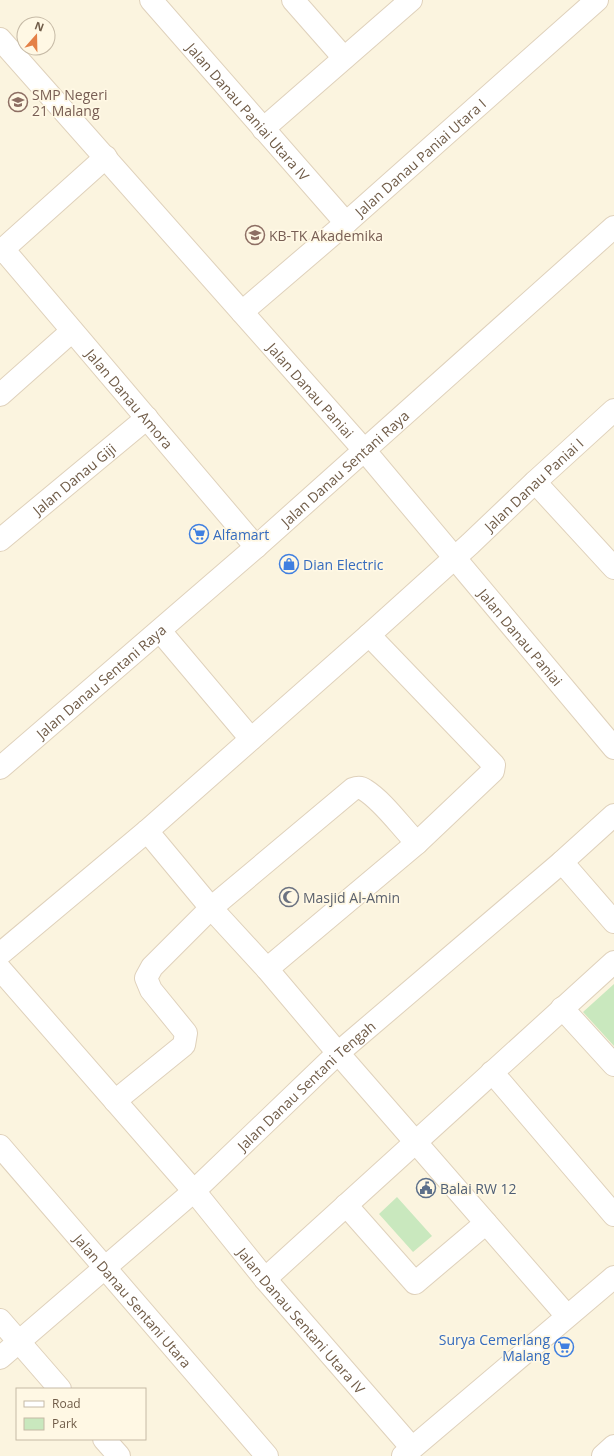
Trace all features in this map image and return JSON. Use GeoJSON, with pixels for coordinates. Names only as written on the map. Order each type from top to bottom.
{"type":"FeatureCollection","features":[{"type":"Feature","properties":{"kind":"street","name":"Jalan Danau Paniai Utara IV"},"geometry":{"type":"LineString","coordinates":[[151,0],[346,223]]}},
{"type":"Feature","properties":{"kind":"street"},"geometry":{"type":"LineString","coordinates":[[293,0],[344,58]]}},
{"type":"Feature","properties":{"kind":"street"},"geometry":{"type":"LineString","coordinates":[[263,129],[410,0]]}},
{"type":"Feature","properties":{"kind":"street","name":"Jalan Danau Paniai Utara I"},"geometry":{"type":"LineString","coordinates":[[242,312],[346,223],[597,0]]}},
{"type":"Feature","properties":{"kind":"street","name":"Jalan Danau Paniai"},"geometry":{"type":"LineString","coordinates":[[0,39],[365,451],[453,558],[614,748]]}},
{"type":"Feature","properties":{"kind":"street"},"geometry":{"type":"LineString","coordinates":[[1,250],[106,157]]}},
{"type":"Feature","properties":{"kind":"street","name":"Jalan Danau Sentani Raya"},"geometry":{"type":"LineString","coordinates":[[0,767],[256,547],[614,227]]}},
{"type":"Feature","properties":{"kind":"street","name":"Jalan Danau Amora"},"geometry":{"type":"LineString","coordinates":[[1,250],[148,418],[256,547]]}},
{"type":"Feature","properties":{"kind":"street"},"geometry":{"type":"LineString","coordinates":[[0,395],[72,331]]}},
{"type":"Feature","properties":{"kind":"street","name":"Jalan Danau Paniai I"},"geometry":{"type":"LineString","coordinates":[[0,954],[147,831],[369,635],[614,410]]}},
{"type":"Feature","properties":{"kind":"street","name":"Jalan Danau Giji"},"geometry":{"type":"LineString","coordinates":[[0,540],[148,418]]}},
{"type":"Feature","properties":{"kind":"street"},"geometry":{"type":"LineString","coordinates":[[535,482],[613,565]]}},
{"type":"Feature","properties":{"kind":"street"},"geometry":{"type":"LineString","coordinates":[[160,631],[251,739]]}},
{"type":"Feature","properties":{"kind":"street"},"geometry":{"type":"LineString","coordinates":[[267,969],[417,843],[490,776],[494,765],[369,635]]}},
{"type":"Feature","properties":{"kind":"street"},"geometry":{"type":"LineString","coordinates":[[115,1101],[184,1045],[186,1033],[151,990],[146,978],[152,967],[211,908],[353,789],[358,787],[365,790],[374,798],[417,843]]}},
{"type":"Feature","properties":{"kind":"street","name":"Jalan Danau Sentani Tengah"},"geometry":{"type":"LineString","coordinates":[[0,1358],[194,1191],[338,1053],[562,862],[614,814]]}},
{"type":"Feature","properties":{"kind":"street"},"geometry":{"type":"LineString","coordinates":[[147,831],[211,908],[267,969],[338,1053],[567,1316]]}},
{"type":"Feature","properties":{"kind":"street"},"geometry":{"type":"LineString","coordinates":[[562,862],[614,922]]}},
{"type":"Feature","properties":{"kind":"street"},"geometry":{"type":"LineString","coordinates":[[265,1278],[614,962]]}},
{"type":"Feature","properties":{"kind":"street","name":"Jalan Danau Sentani Utara IV"},"geometry":{"type":"LineString","coordinates":[[0,968],[194,1191],[408,1452]]}},
{"type":"Feature","properties":{"kind":"street"},"geometry":{"type":"LineString","coordinates":[[562,1008],[614,1065]]}},
{"type":"Feature","properties":{"kind":"street"},"geometry":{"type":"LineString","coordinates":[[492,1072],[614,1214]]}},
{"type":"Feature","properties":{"kind":"street","name":"Jalan Danau Sentani Utara"},"geometry":{"type":"LineString","coordinates":[[0,1146],[267,1456]]}},
{"type":"Feature","properties":{"kind":"street"},"geometry":{"type":"LineString","coordinates":[[346,1205],[415,1283],[486,1223]]}},
{"type":"Feature","properties":{"kind":"street"},"geometry":{"type":"LineString","coordinates":[[408,1452],[614,1277]]}},
{"type":"Feature","properties":{"kind":"street"},"geometry":{"type":"LineString","coordinates":[[0,1320],[59,1388]]}},
{"type":"Feature","properties":{"kind":"street"},"geometry":{"type":"LineString","coordinates":[[105,1440],[119,1456]]}},
{"type":"Feature","properties":{"kind":"street"},"geometry":{"type":"LineString","coordinates":[[602,1456],[614,1446]]}},
{"type":"Feature","properties":{"kind":"green space"},"geometry":{"type":"Polygon","coordinates":[[[614,984],[614,1046],[583,1012],[614,984]]]}},
{"type":"Feature","properties":{"kind":"green space"},"geometry":{"type":"Polygon","coordinates":[[[397,1197],[432,1236],[413,1252],[379,1214],[397,1197]]]}},
{"type":"Feature","properties":{"kind":"place","name":"SMP Negeri 21 Malang"},"geometry":{"type":"Point","coordinates":[18,102]}},
{"type":"Feature","properties":{"kind":"place","name":"KB-TK Akademika"},"geometry":{"type":"Point","coordinates":[255,235]}},
{"type":"Feature","properties":{"kind":"place","name":"Alfamart"},"geometry":{"type":"Point","coordinates":[199,534]}},
{"type":"Feature","properties":{"kind":"place","name":"Dian Electric"},"geometry":{"type":"Point","coordinates":[289,564]}},
{"type":"Feature","properties":{"kind":"place","name":"Masjid Al-Amin"},"geometry":{"type":"Point","coordinates":[289,897]}},
{"type":"Feature","properties":{"kind":"place","name":"Balai RW 12"},"geometry":{"type":"Point","coordinates":[426,1188]}},
{"type":"Feature","properties":{"kind":"place","name":"Surya Cemerlang Malang"},"geometry":{"type":"Point","coordinates":[564,1347]}}]}
